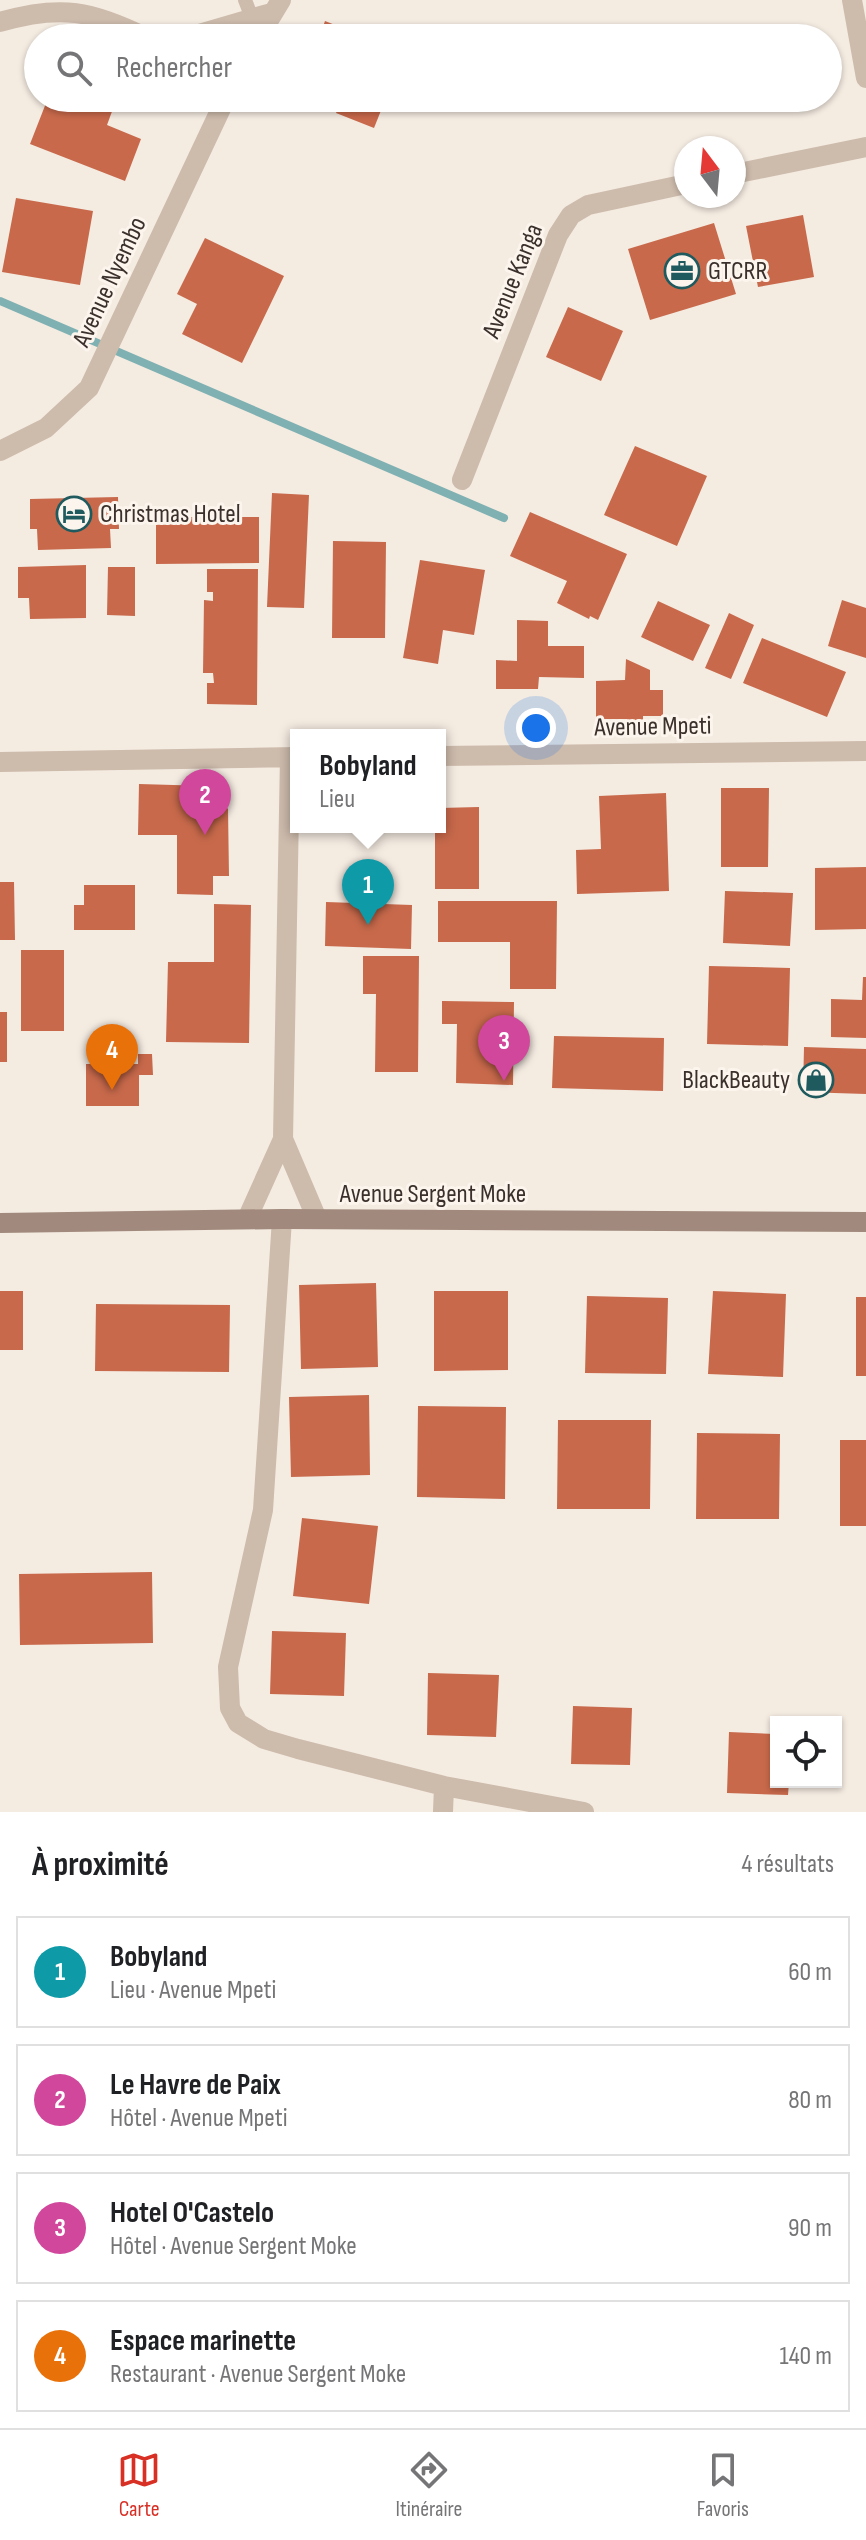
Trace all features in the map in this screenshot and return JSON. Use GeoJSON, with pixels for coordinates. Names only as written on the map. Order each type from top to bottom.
{"type":"FeatureCollection","features":[{"type":"Feature","properties":{"kind":"main road","name":"Avenue Sergent Moke"},"geometry":{"type":"LineString","coordinates":[[0,1223],[247,1219],[866,1222]]}},
{"type":"Feature","properties":{"kind":"street"},"geometry":{"type":"LineString","coordinates":[[852,0],[866,78]]}},
{"type":"Feature","properties":{"kind":"street"},"geometry":{"type":"LineString","coordinates":[[0,22],[55,11],[87,14],[118,24]]}},
{"type":"Feature","properties":{"kind":"street"},"geometry":{"type":"LineString","coordinates":[[229,24],[261,14]]}},
{"type":"Feature","properties":{"kind":"street","name":"Avenue Nyembo"},"geometry":{"type":"LineString","coordinates":[[0,451],[46,428],[89,388],[213,112]]}},
{"type":"Feature","properties":{"kind":"street"},"geometry":{"type":"LineString","coordinates":[[746,172],[866,147]]}},
{"type":"Feature","properties":{"kind":"street","name":"Avenue Kanga"},"geometry":{"type":"LineString","coordinates":[[462,480],[558,235],[571,215],[588,205],[674,187]]}},
{"type":"Feature","properties":{"kind":"street","name":"Avenue Mpeti"},"geometry":{"type":"LineString","coordinates":[[446,756],[866,751]]}},
{"type":"Feature","properties":{"kind":"street"},"geometry":{"type":"LineString","coordinates":[[0,762],[290,757]]}},
{"type":"Feature","properties":{"kind":"street"},"geometry":{"type":"LineString","coordinates":[[247,1219],[283,1139],[291,833]]}},
{"type":"Feature","properties":{"kind":"street"},"geometry":{"type":"LineString","coordinates":[[283,1139],[317,1219]]}},
{"type":"Feature","properties":{"kind":"street"},"geometry":{"type":"LineString","coordinates":[[282,1219],[263,1510],[228,1667],[230,1708],[238,1723],[264,1739],[444,1786],[584,1812]]}},
{"type":"Feature","properties":{"kind":"street"},"geometry":{"type":"LineString","coordinates":[[443,1812],[444,1786]]}},
{"type":"Feature","properties":{"kind":"building"},"geometry":{"type":"Polygon","coordinates":[[[43,112],[112,112],[107,125],[141,139],[125,181],[30,144],[43,112]]]}},
{"type":"Feature","properties":{"kind":"building"},"geometry":{"type":"Polygon","coordinates":[[[336,112],[380,112],[374,128],[336,112]]]}},
{"type":"Feature","properties":{"kind":"building"},"geometry":{"type":"Polygon","coordinates":[[[16,198],[93,211],[80,285],[2,272],[16,198]]]}},
{"type":"Feature","properties":{"kind":"building"},"geometry":{"type":"Polygon","coordinates":[[[803,215],[814,277],[758,287],[746,226],[803,215]]]}},
{"type":"Feature","properties":{"kind":"building","name":"GTCRR"},"geometry":{"type":"Polygon","coordinates":[[[714,223],[736,294],[650,320],[628,249],[714,223]]]}},
{"type":"Feature","properties":{"kind":"building"},"geometry":{"type":"Polygon","coordinates":[[[205,238],[284,276],[242,363],[182,334],[197,304],[177,294],[205,238]]]}},
{"type":"Feature","properties":{"kind":"building"},"geometry":{"type":"Polygon","coordinates":[[[568,307],[623,331],[601,381],[546,357],[568,307]]]}},
{"type":"Feature","properties":{"kind":"building"},"geometry":{"type":"Polygon","coordinates":[[[635,446],[707,476],[677,546],[604,515],[635,446]]]}},
{"type":"Feature","properties":{"kind":"building"},"geometry":{"type":"Polygon","coordinates":[[[272,493],[309,495],[304,608],[267,607],[272,493]]]}},
{"type":"Feature","properties":{"kind":"building","name":"Christmas Hotel"},"geometry":{"type":"Polygon","coordinates":[[[118,497],[119,529],[110,529],[111,548],[38,550],[37,529],[30,529],[30,499],[118,497]]]}},
{"type":"Feature","properties":{"kind":"building"},"geometry":{"type":"Polygon","coordinates":[[[530,512],[627,554],[598,620],[590,616],[589,619],[557,603],[567,581],[510,556],[530,512]]]}},
{"type":"Feature","properties":{"kind":"building"},"geometry":{"type":"Polygon","coordinates":[[[156,517],[259,517],[259,563],[156,564],[156,517]]]}},
{"type":"Feature","properties":{"kind":"building"},"geometry":{"type":"Polygon","coordinates":[[[333,541],[386,542],[385,638],[332,638],[333,541]]]}},
{"type":"Feature","properties":{"kind":"building"},"geometry":{"type":"Polygon","coordinates":[[[420,560],[485,570],[474,635],[443,630],[438,664],[403,658],[420,560]]]}},
{"type":"Feature","properties":{"kind":"building"},"geometry":{"type":"Polygon","coordinates":[[[86,565],[86,618],[30,619],[29,598],[18,598],[18,567],[86,565]]]}},
{"type":"Feature","properties":{"kind":"building"},"geometry":{"type":"Polygon","coordinates":[[[108,567],[135,567],[135,616],[107,615],[108,567]]]}},
{"type":"Feature","properties":{"kind":"building"},"geometry":{"type":"Polygon","coordinates":[[[207,569],[258,569],[257,705],[207,704],[207,683],[214,683],[213,673],[203,673],[204,600],[213,601],[213,592],[207,592],[207,569]]]}},
{"type":"Feature","properties":{"kind":"building"},"geometry":{"type":"Polygon","coordinates":[[[842,600],[866,608],[866,658],[828,646],[842,600]]]}},
{"type":"Feature","properties":{"kind":"building"},"geometry":{"type":"Polygon","coordinates":[[[658,601],[710,625],[693,661],[641,637],[658,601]]]}},
{"type":"Feature","properties":{"kind":"building"},"geometry":{"type":"Polygon","coordinates":[[[729,613],[754,625],[731,679],[705,668],[729,613]]]}},
{"type":"Feature","properties":{"kind":"building"},"geometry":{"type":"Polygon","coordinates":[[[517,620],[548,621],[548,646],[584,646],[584,678],[539,677],[538,689],[496,689],[496,660],[517,661],[517,620]]]}},
{"type":"Feature","properties":{"kind":"building"},"geometry":{"type":"Polygon","coordinates":[[[762,638],[846,672],[827,717],[743,683],[762,638]]]}},
{"type":"Feature","properties":{"kind":"building"},"geometry":{"type":"Polygon","coordinates":[[[626,659],[650,670],[650,690],[663,690],[663,716],[643,716],[643,725],[627,725],[627,719],[596,719],[596,681],[625,680],[626,659]]]}},
{"type":"Feature","properties":{"kind":"building"},"geometry":{"type":"Polygon","coordinates":[[[139,784],[208,786],[228,809],[229,876],[213,876],[213,895],[177,894],[177,835],[138,835],[139,784]]]}},
{"type":"Feature","properties":{"kind":"building"},"geometry":{"type":"Polygon","coordinates":[[[721,788],[769,788],[768,867],[721,867],[721,788]]]}},
{"type":"Feature","properties":{"kind":"building"},"geometry":{"type":"Polygon","coordinates":[[[666,793],[669,891],[577,894],[576,850],[601,849],[599,796],[666,793]]]}},
{"type":"Feature","properties":{"kind":"building"},"geometry":{"type":"Polygon","coordinates":[[[479,807],[479,889],[435,889],[435,833],[446,833],[446,808],[479,807]]]}},
{"type":"Feature","properties":{"kind":"building"},"geometry":{"type":"Polygon","coordinates":[[[866,867],[866,929],[815,930],[815,868],[866,867]]]}},
{"type":"Feature","properties":{"kind":"building"},"geometry":{"type":"Polygon","coordinates":[[[0,882],[14,882],[15,940],[0,940],[0,882]]]}},
{"type":"Feature","properties":{"kind":"building"},"geometry":{"type":"Polygon","coordinates":[[[84,885],[135,885],[135,930],[74,930],[74,905],[84,905],[84,885]]]}},
{"type":"Feature","properties":{"kind":"building"},"geometry":{"type":"Polygon","coordinates":[[[725,891],[793,893],[790,946],[723,943],[725,891]]]}},
{"type":"Feature","properties":{"kind":"building"},"geometry":{"type":"Polygon","coordinates":[[[438,901],[557,901],[556,989],[510,989],[510,942],[438,942],[438,901]]]}},
{"type":"Feature","properties":{"kind":"building"},"geometry":{"type":"Polygon","coordinates":[[[326,902],[412,905],[411,949],[325,946],[326,902]]]}},
{"type":"Feature","properties":{"kind":"building"},"geometry":{"type":"Polygon","coordinates":[[[214,904],[251,905],[249,1043],[166,1042],[168,962],[214,962],[214,904]]]}},
{"type":"Feature","properties":{"kind":"building"},"geometry":{"type":"Polygon","coordinates":[[[21,950],[64,950],[64,1031],[21,1031],[21,950]]]}},
{"type":"Feature","properties":{"kind":"building"},"geometry":{"type":"Polygon","coordinates":[[[363,956],[419,956],[418,1072],[375,1072],[376,994],[363,994],[363,956]]]}},
{"type":"Feature","properties":{"kind":"building"},"geometry":{"type":"Polygon","coordinates":[[[709,966],[790,968],[788,1046],[707,1044],[709,966]]]}},
{"type":"Feature","properties":{"kind":"building"},"geometry":{"type":"Polygon","coordinates":[[[863,977],[866,977],[866,1038],[831,1037],[831,999],[862,1000],[863,977]]]}},
{"type":"Feature","properties":{"kind":"building"},"geometry":{"type":"Polygon","coordinates":[[[442,1001],[514,1002],[513,1085],[456,1083],[457,1024],[442,1024],[442,1001]]]}},
{"type":"Feature","properties":{"kind":"building"},"geometry":{"type":"Polygon","coordinates":[[[0,1012],[7,1012],[7,1062],[0,1062],[0,1012]]]}},
{"type":"Feature","properties":{"kind":"building"},"geometry":{"type":"Polygon","coordinates":[[[554,1036],[664,1038],[663,1091],[552,1088],[554,1036]]]}},
{"type":"Feature","properties":{"kind":"building"},"geometry":{"type":"Polygon","coordinates":[[[804,1047],[866,1049],[866,1094],[803,1092],[804,1047]]]}},
{"type":"Feature","properties":{"kind":"building"},"geometry":{"type":"Polygon","coordinates":[[[138,1054],[152,1054],[153,1075],[139,1075],[139,1106],[86,1106],[86,1064],[138,1064],[138,1054]]]}},
{"type":"Feature","properties":{"kind":"building"},"geometry":{"type":"Polygon","coordinates":[[[376,1283],[378,1367],[301,1369],[299,1285],[376,1283]]]}},
{"type":"Feature","properties":{"kind":"building"},"geometry":{"type":"Polygon","coordinates":[[[0,1291],[23,1291],[23,1350],[0,1350],[0,1291]]]}},
{"type":"Feature","properties":{"kind":"building"},"geometry":{"type":"Polygon","coordinates":[[[434,1291],[508,1291],[508,1370],[434,1371],[434,1291]]]}},
{"type":"Feature","properties":{"kind":"building"},"geometry":{"type":"Polygon","coordinates":[[[713,1291],[786,1294],[783,1377],[708,1374],[713,1291]]]}},
{"type":"Feature","properties":{"kind":"building"},"geometry":{"type":"Polygon","coordinates":[[[587,1296],[668,1298],[666,1374],[585,1373],[587,1296]]]}},
{"type":"Feature","properties":{"kind":"building"},"geometry":{"type":"Polygon","coordinates":[[[856,1297],[866,1297],[866,1376],[856,1376],[856,1297]]]}},
{"type":"Feature","properties":{"kind":"building"},"geometry":{"type":"Polygon","coordinates":[[[96,1304],[230,1305],[229,1372],[95,1371],[96,1304]]]}},
{"type":"Feature","properties":{"kind":"building"},"geometry":{"type":"Polygon","coordinates":[[[369,1395],[370,1475],[291,1477],[289,1397],[369,1395]]]}},
{"type":"Feature","properties":{"kind":"building"},"geometry":{"type":"Polygon","coordinates":[[[418,1406],[506,1407],[505,1499],[417,1497],[418,1406]]]}},
{"type":"Feature","properties":{"kind":"building"},"geometry":{"type":"Polygon","coordinates":[[[558,1420],[651,1420],[650,1509],[557,1509],[558,1420]]]}},
{"type":"Feature","properties":{"kind":"building"},"geometry":{"type":"Polygon","coordinates":[[[697,1433],[780,1434],[779,1519],[696,1519],[697,1433]]]}},
{"type":"Feature","properties":{"kind":"building"},"geometry":{"type":"Polygon","coordinates":[[[840,1440],[866,1440],[866,1526],[840,1526],[840,1440]]]}},
{"type":"Feature","properties":{"kind":"building"},"geometry":{"type":"Polygon","coordinates":[[[302,1518],[378,1526],[369,1604],[293,1596],[302,1518]]]}},
{"type":"Feature","properties":{"kind":"building"},"geometry":{"type":"Polygon","coordinates":[[[152,1572],[153,1643],[20,1645],[19,1574],[152,1572]]]}},
{"type":"Feature","properties":{"kind":"building"},"geometry":{"type":"Polygon","coordinates":[[[272,1631],[346,1633],[344,1696],[270,1694],[272,1631]]]}},
{"type":"Feature","properties":{"kind":"building"},"geometry":{"type":"Polygon","coordinates":[[[428,1673],[499,1675],[496,1737],[427,1735],[428,1673]]]}},
{"type":"Feature","properties":{"kind":"building"},"geometry":{"type":"Polygon","coordinates":[[[573,1706],[632,1708],[630,1765],[571,1764],[573,1706]]]}},
{"type":"Feature","properties":{"kind":"building"},"geometry":{"type":"Polygon","coordinates":[[[729,1732],[770,1734],[770,1788],[789,1788],[788,1795],[727,1793],[729,1732]]]}},
{"type":"Feature","properties":{"kind":"waterway"},"geometry":{"type":"LineString","coordinates":[[0,301],[504,518]]}},
{"type":"Feature","properties":{"kind":"place","name":"GTCRR"},"geometry":{"type":"Point","coordinates":[682,271]}},
{"type":"Feature","properties":{"kind":"place","name":"Christmas Hotel"},"geometry":{"type":"Point","coordinates":[74,514]}},
{"type":"Feature","properties":{"kind":"place","name":"Le Havre de Paix"},"geometry":{"type":"Point","coordinates":[205,835]}},
{"type":"Feature","properties":{"kind":"place","name":"Bobyland"},"geometry":{"type":"Point","coordinates":[368,925]}},
{"type":"Feature","properties":{"kind":"place","name":"BlackBeauty"},"geometry":{"type":"Point","coordinates":[816,1080]}},
{"type":"Feature","properties":{"kind":"place","name":"Hotel O'Castelo"},"geometry":{"type":"Point","coordinates":[504,1081]}},
{"type":"Feature","properties":{"kind":"place","name":"Espace marinette"},"geometry":{"type":"Point","coordinates":[112,1090]}}]}
